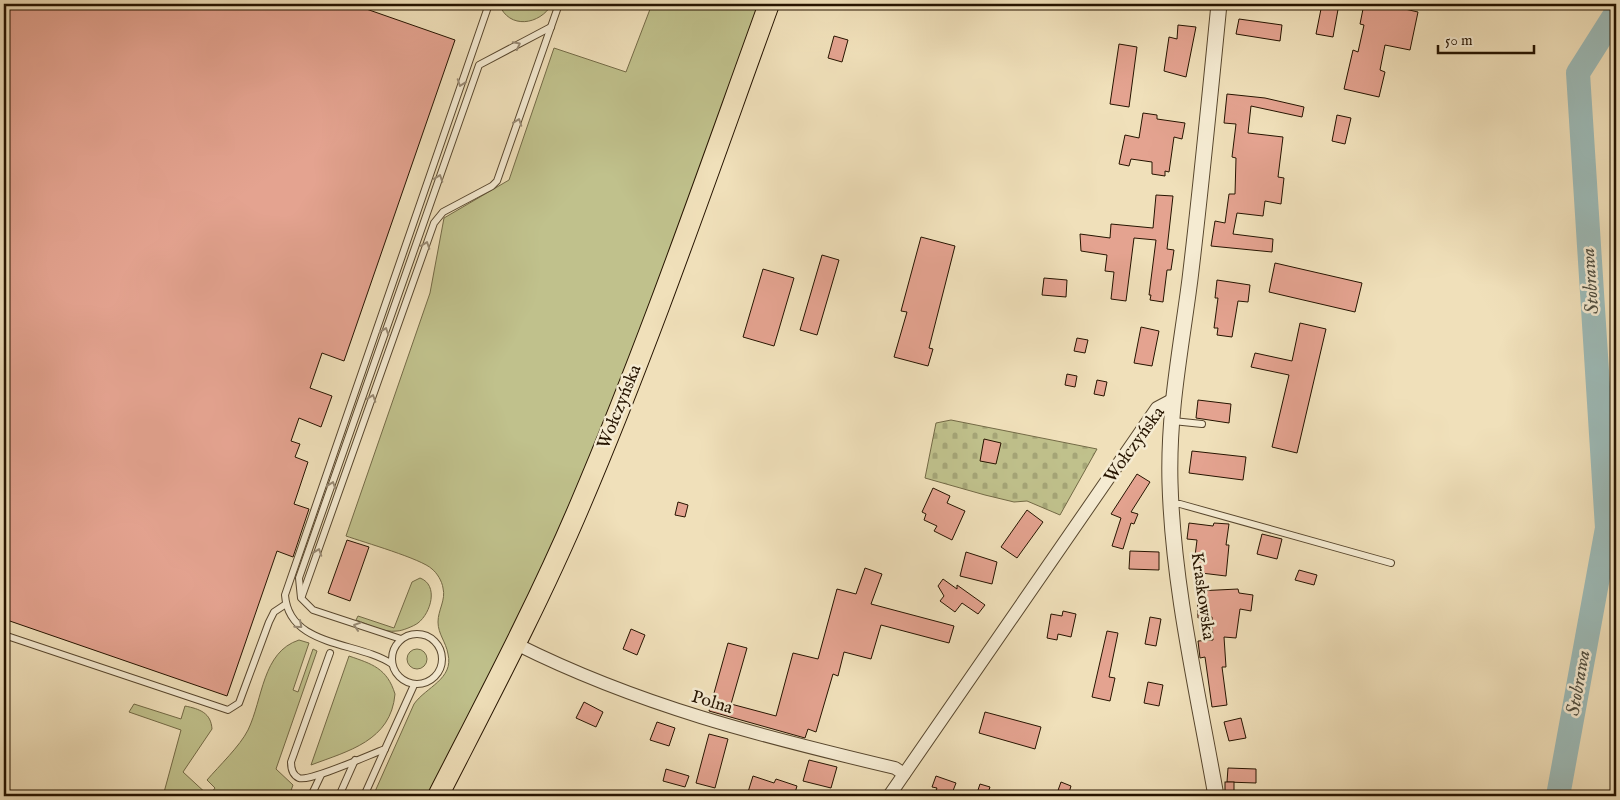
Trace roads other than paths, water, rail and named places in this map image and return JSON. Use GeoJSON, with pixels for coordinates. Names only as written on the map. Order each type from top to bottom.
{"type":"FeatureCollection","features":[{"type":"Feature","properties":{"kind":"main road","name":"Wołczyńska"},"geometry":{"type":"LineString","coordinates":[[438,796],[516,644],[579,508],[640,358],[769,4]]}},
{"type":"Feature","properties":{"kind":"street","name":"Wołczyńska"},"geometry":{"type":"LineString","coordinates":[[889,796],[1157,408],[1172,400],[1195,232],[1219,4]]}},
{"type":"Feature","properties":{"kind":"street","name":"Kraskowska"},"geometry":{"type":"LineString","coordinates":[[1172,400],[1171,504],[1183,609],[1216,796]]}},
{"type":"Feature","properties":{"kind":"street","name":"Polna"},"geometry":{"type":"LineString","coordinates":[[516,644],[576,674],[695,717],[758,735],[894,768],[904,774]]}},
{"type":"Feature","properties":{"kind":"lane"},"geometry":{"type":"LineString","coordinates":[[392,664],[393,650],[401,639],[415,634],[422,634],[436,641],[442,656],[442,664],[434,678],[428,683],[414,685],[399,677],[392,664],[385,659],[334,643],[302,630],[293,622],[286,604],[285,595],[489,4]]}},
{"type":"Feature","properties":{"kind":"lane"},"geometry":{"type":"LineString","coordinates":[[301,598],[434,223],[443,212],[492,186],[497,181],[559,4]]}},
{"type":"Feature","properties":{"kind":"lane"},"geometry":{"type":"LineString","coordinates":[[401,639],[313,610],[301,598],[299,578],[478,65],[551,27]]}},
{"type":"Feature","properties":{"kind":"lane"},"geometry":{"type":"LineString","coordinates":[[1171,421],[1202,424]]}},
{"type":"Feature","properties":{"kind":"lane"},"geometry":{"type":"LineString","coordinates":[[1171,504],[1180,504],[1391,563]]}},
{"type":"Feature","properties":{"kind":"lane"},"geometry":{"type":"LineString","coordinates":[[4,635],[228,710],[239,704],[269,622],[274,612],[286,604]]}},
{"type":"Feature","properties":{"kind":"lane"},"geometry":{"type":"LineString","coordinates":[[330,653],[290,762],[293,773],[299,778],[321,774],[385,749]]}},
{"type":"Feature","properties":{"kind":"lane"},"geometry":{"type":"LineString","coordinates":[[364,796],[414,685]]}},
{"type":"Feature","properties":{"kind":"lane"},"geometry":{"type":"LineString","coordinates":[[339,796],[356,760]]}},
{"type":"Feature","properties":{"kind":"lane"},"geometry":{"type":"LineString","coordinates":[[311,796],[321,774]]}},
{"type":"Feature","properties":{"kind":"waterway","name":"Stobrawa"},"geometry":{"type":"LineString","coordinates":[[1558,796],[1607,528],[1578,73],[1616,13]]}}]}
